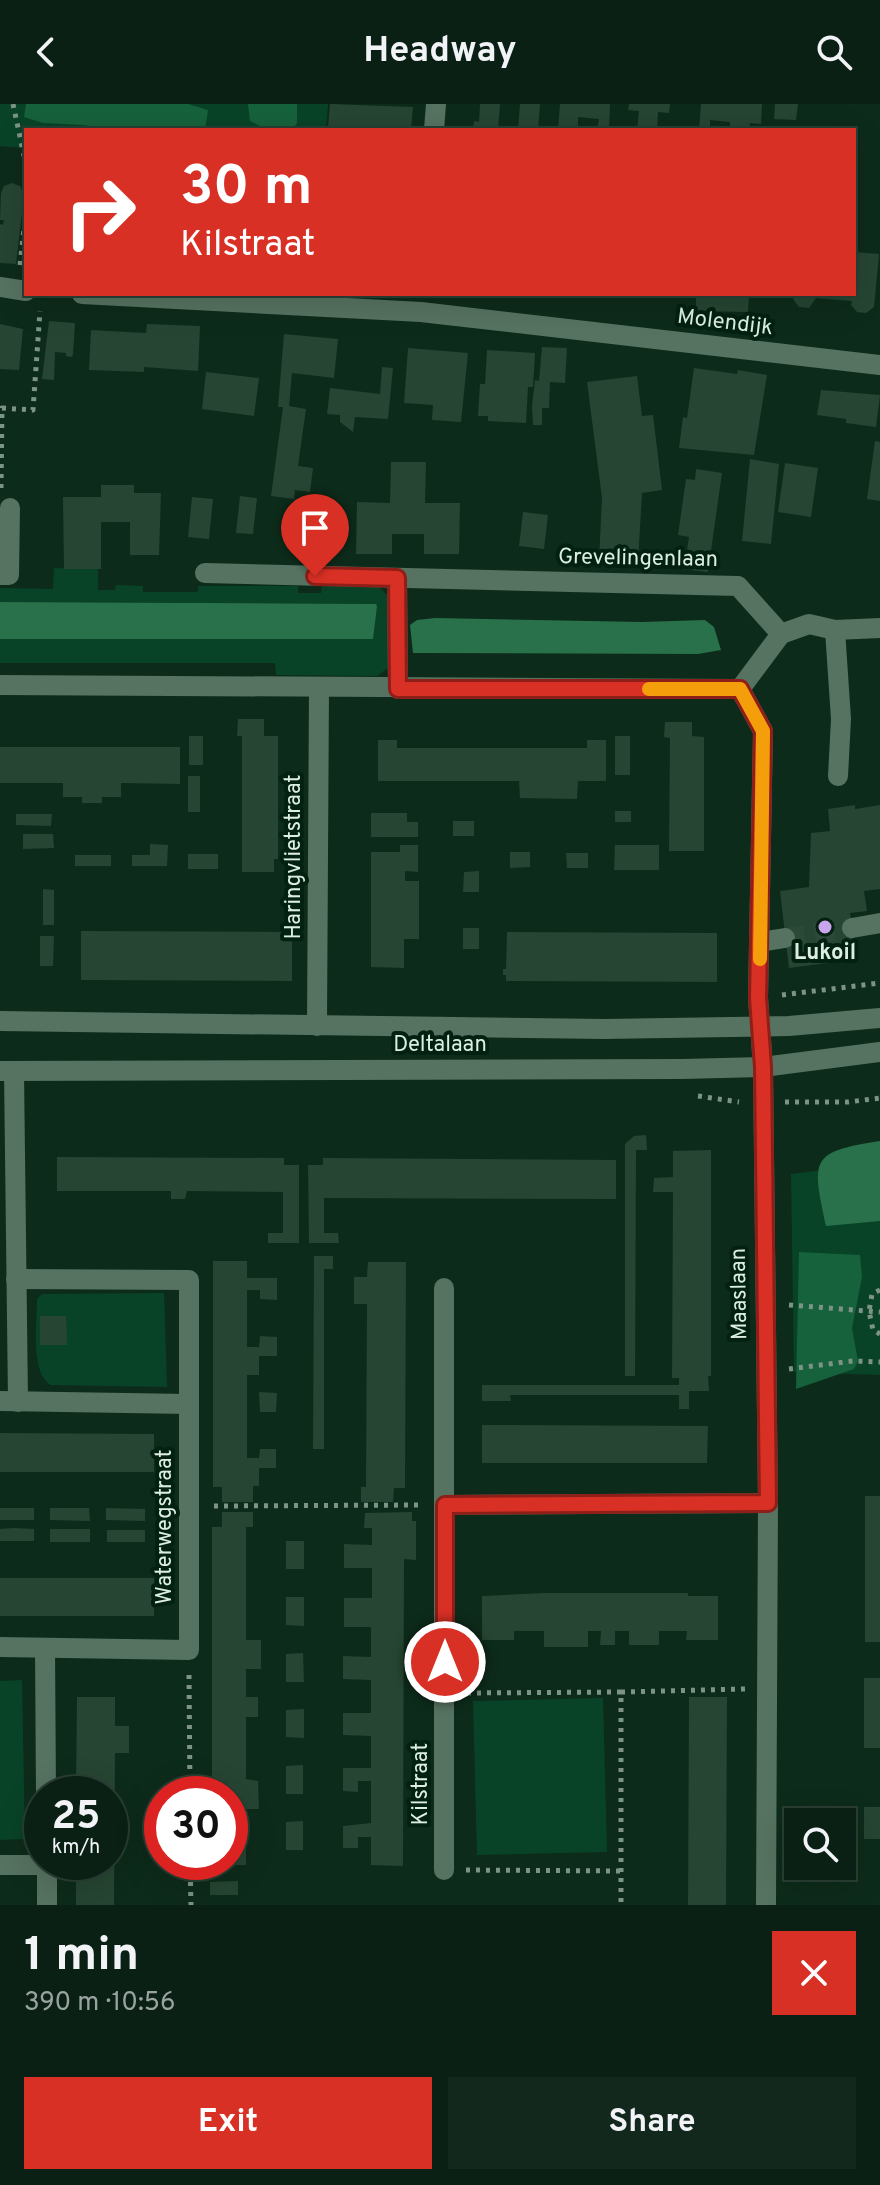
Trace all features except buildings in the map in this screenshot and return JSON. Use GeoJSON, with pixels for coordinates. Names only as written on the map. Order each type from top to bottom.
{"type":"FeatureCollection","features":[{"type":"Feature","properties":{"kind":"street"},"geometry":{"type":"LineString","coordinates":[[434,128],[436,104]]}},
{"type":"Feature","properties":{"kind":"street","name":"Molendijk"},"geometry":{"type":"LineString","coordinates":[[158,296],[422,303],[880,365]]}},
{"type":"Feature","properties":{"kind":"street"},"geometry":{"type":"LineString","coordinates":[[0,575],[9,575],[10,508]]}},
{"type":"Feature","properties":{"kind":"street","name":"Grevelingenlaan"},"geometry":{"type":"LineString","coordinates":[[205,573],[738,586],[781,634]]}},
{"type":"Feature","properties":{"kind":"street"},"geometry":{"type":"LineString","coordinates":[[397,578],[398,689]]}},
{"type":"Feature","properties":{"kind":"street"},"geometry":{"type":"LineString","coordinates":[[0,685],[740,689],[781,634],[809,624],[835,630],[880,628]]}},
{"type":"Feature","properties":{"kind":"street"},"geometry":{"type":"LineString","coordinates":[[835,630],[841,719],[838,776]]}},
{"type":"Feature","properties":{"kind":"street","name":"Haringvlietstraat"},"geometry":{"type":"LineString","coordinates":[[317,1026],[319,689]]}},
{"type":"Feature","properties":{"kind":"street","name":"Maaslaan"},"geometry":{"type":"LineString","coordinates":[[740,689],[763,731],[759,1025],[763,1067],[768,1503],[766,1905]]}},
{"type":"Feature","properties":{"kind":"street"},"geometry":{"type":"LineString","coordinates":[[852,928],[880,923]]}},
{"type":"Feature","properties":{"kind":"street"},"geometry":{"type":"LineString","coordinates":[[760,942],[785,938]]}},
{"type":"Feature","properties":{"kind":"street","name":"Deltalaan"},"geometry":{"type":"LineString","coordinates":[[0,1021],[603,1029],[789,1026],[880,1018]]}},
{"type":"Feature","properties":{"kind":"street","name":"Deltalaan"},"geometry":{"type":"LineString","coordinates":[[7,1071],[763,1067],[880,1052]]}},
{"type":"Feature","properties":{"kind":"street"},"geometry":{"type":"LineString","coordinates":[[7,1071],[16,1279],[9,1402],[188,1404]]}},
{"type":"Feature","properties":{"kind":"street","name":"Waterwegstraat"},"geometry":{"type":"LineString","coordinates":[[16,1279],[189,1280],[189,1650]]}},
{"type":"Feature","properties":{"kind":"street","name":"Kilstraat"},"geometry":{"type":"LineString","coordinates":[[444,1288],[444,1870]]}},
{"type":"Feature","properties":{"kind":"street"},"geometry":{"type":"LineString","coordinates":[[445,1505],[768,1503]]}},
{"type":"Feature","properties":{"kind":"street"},"geometry":{"type":"LineString","coordinates":[[0,1647],[189,1650]]}},
{"type":"Feature","properties":{"kind":"street"},"geometry":{"type":"LineString","coordinates":[[45,1648],[46,1776]]}},
{"type":"Feature","properties":{"kind":"street"},"geometry":{"type":"LineString","coordinates":[[0,1865],[24,1864]]}},
{"type":"Feature","properties":{"kind":"street"},"geometry":{"type":"LineString","coordinates":[[47,1880],[47,1905]]}},
{"type":"Feature","properties":{"kind":"path"},"geometry":{"type":"LineString","coordinates":[[13,104],[24,156]]}},
{"type":"Feature","properties":{"kind":"path"},"geometry":{"type":"LineString","coordinates":[[14,289],[24,223]]}},
{"type":"Feature","properties":{"kind":"path"},"geometry":{"type":"LineString","coordinates":[[10,508],[1,501],[2,408],[33,410],[41,309]]}},
{"type":"Feature","properties":{"kind":"path"},"geometry":{"type":"LineString","coordinates":[[763,1102],[848,1102],[880,1098]]}},
{"type":"Feature","properties":{"kind":"path"},"geometry":{"type":"LineString","coordinates":[[880,1290],[872,1294],[869,1311],[873,1330],[880,1334]]}},
{"type":"Feature","properties":{"kind":"path"},"geometry":{"type":"LineString","coordinates":[[764,1303],[880,1312]]}},
{"type":"Feature","properties":{"kind":"path"},"geometry":{"type":"LineString","coordinates":[[765,1372],[853,1361],[880,1362]]}},
{"type":"Feature","properties":{"kind":"path"},"geometry":{"type":"LineString","coordinates":[[189,1506],[445,1505]]}},
{"type":"Feature","properties":{"kind":"path"},"geometry":{"type":"LineString","coordinates":[[189,1650],[190,1776]]}},
{"type":"Feature","properties":{"kind":"path"},"geometry":{"type":"LineString","coordinates":[[445,1694],[766,1689]]}},
{"type":"Feature","properties":{"kind":"path"},"geometry":{"type":"LineString","coordinates":[[621,1692],[621,1905]]}},
{"type":"Feature","properties":{"kind":"path"},"geometry":{"type":"LineString","coordinates":[[444,1870],[621,1871]]}},
{"type":"Feature","properties":{"kind":"path"},"geometry":{"type":"LineString","coordinates":[[190,1880],[191,1905]]}},
{"type":"Feature","properties":{"kind":"shaded area"},"geometry":{"type":"Polygon","coordinates":[[[0,104],[328,104],[326,128],[24,128],[24,148],[0,146],[0,104]]]}},
{"type":"Feature","properties":{"kind":"shaded area"},"geometry":{"type":"Polygon","coordinates":[[[26,104],[188,104],[208,110],[205,128],[102,128],[43,123],[24,117],[26,104]]]}},
{"type":"Feature","properties":{"kind":"shaded area"},"geometry":{"type":"Polygon","coordinates":[[[248,104],[297,104],[297,123],[293,128],[264,128],[250,121],[248,104]]]}},
{"type":"Feature","properties":{"kind":"shaded area"},"geometry":{"type":"Polygon","coordinates":[[[54,568],[98,569],[98,590],[115,590],[116,585],[143,586],[143,592],[198,592],[198,586],[298,586],[298,593],[321,593],[322,585],[377,585],[389,597],[388,668],[377,676],[276,675],[275,663],[0,663],[0,639],[373,639],[375,604],[0,602],[0,588],[53,589],[54,568]]]}},
{"type":"Feature","properties":{"kind":"shaded area"},"geometry":{"type":"Polygon","coordinates":[[[0,602],[377,606],[373,639],[0,639],[0,602]]]}},
{"type":"Feature","properties":{"kind":"shaded area"},"geometry":{"type":"Polygon","coordinates":[[[417,620],[642,622],[705,620],[714,627],[721,650],[698,654],[413,653],[410,625],[417,620]]]}},
{"type":"Feature","properties":{"kind":"shaded area"},"geometry":{"type":"Polygon","coordinates":[[[880,1141],[880,1221],[826,1226],[819,1186],[821,1162],[840,1150],[880,1141]]]}},
{"type":"Feature","properties":{"kind":"shaded area"},"geometry":{"type":"Polygon","coordinates":[[[880,1163],[880,1375],[794,1372],[791,1174],[880,1163]]]}},
{"type":"Feature","properties":{"kind":"shaded area"},"geometry":{"type":"Polygon","coordinates":[[[799,1252],[860,1255],[862,1277],[852,1328],[858,1361],[854,1369],[796,1389],[799,1252]]]}},
{"type":"Feature","properties":{"kind":"shaded area"},"geometry":{"type":"Polygon","coordinates":[[[164,1293],[167,1387],[51,1385],[44,1379],[36,1346],[37,1299],[42,1294],[164,1293]]]}},
{"type":"Feature","properties":{"kind":"shaded area"},"geometry":{"type":"Polygon","coordinates":[[[22,1680],[24,1839],[0,1840],[0,1681],[22,1680]]]}},
{"type":"Feature","properties":{"kind":"shaded area"},"geometry":{"type":"Polygon","coordinates":[[[603,1698],[607,1852],[477,1855],[473,1701],[603,1698]]]}},
{"type":"Feature","properties":{"kind":"tunnel"},"geometry":{"type":"LineString","coordinates":[[785,938],[852,928]]}},
{"type":"Feature","properties":{"kind":"slow traffic"},"geometry":{"type":"LineString","coordinates":[[649,689],[740,689],[763,731],[760,959]]}},
{"type":"Feature","properties":{"kind":"place","name":"Lukoil"},"geometry":{"type":"Point","coordinates":[825,927]}},
{"type":"Feature","properties":{"kind":"route"},"geometry":{"type":"LineString","coordinates":[[315,576],[397,578],[398,689],[740,689],[763,731],[758,998],[763,1067],[768,1503],[445,1505],[445,1662]]}}]}
